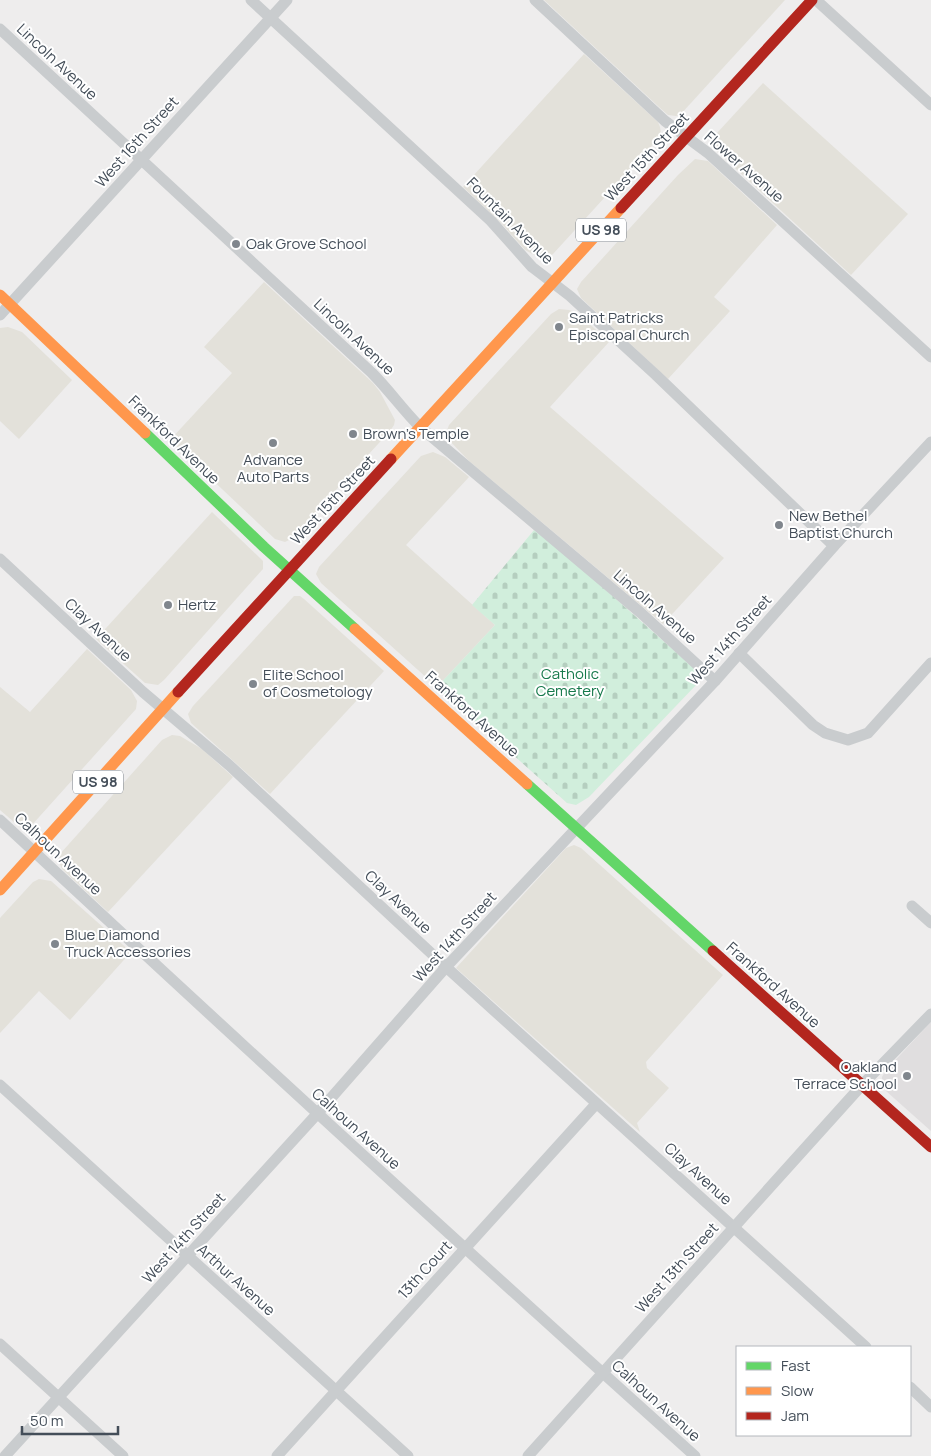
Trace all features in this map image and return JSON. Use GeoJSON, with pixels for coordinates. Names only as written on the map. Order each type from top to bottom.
{"type":"FeatureCollection","features":[{"type":"Feature","properties":{"kind":"main road","name":"West 15th Street"},"geometry":{"type":"LineString","coordinates":[[0,890],[289,570],[812,0]]}},
{"type":"Feature","properties":{"kind":"main road","name":"Frankford Avenue"},"geometry":{"type":"LineString","coordinates":[[0,295],[289,570],[931,1147]]}},
{"type":"Feature","properties":{"kind":"street","name":"Fountain Avenue"},"geometry":{"type":"LineString","coordinates":[[251,0],[491,221],[532,267],[570,296],[656,375],[834,546]]}},
{"type":"Feature","properties":{"kind":"street","name":"West 16th Street"},"geometry":{"type":"LineString","coordinates":[[0,315],[287,0]]}},
{"type":"Feature","properties":{"kind":"street","name":"Flower Avenue"},"geometry":{"type":"LineString","coordinates":[[535,0],[665,121],[708,153],[931,357]]}},
{"type":"Feature","properties":{"kind":"street"},"geometry":{"type":"LineString","coordinates":[[816,0],[931,105]]}},
{"type":"Feature","properties":{"kind":"street","name":"Lincoln Avenue"},"geometry":{"type":"LineString","coordinates":[[0,29],[372,373],[420,428],[641,613],[715,681]]}},
{"type":"Feature","properties":{"kind":"street","name":"West 14th Street"},"geometry":{"type":"LineString","coordinates":[[5,1456],[188,1257],[446,968],[715,681],[834,546],[931,442]]}},
{"type":"Feature","properties":{"kind":"street","name":"Clay Avenue"},"geometry":{"type":"LineString","coordinates":[[0,559],[143,692],[228,765],[446,968],[865,1346]]}},
{"type":"Feature","properties":{"kind":"street"},"geometry":{"type":"LineString","coordinates":[[739,653],[813,725],[825,733],[848,740],[868,733],[931,663]]}},
{"type":"Feature","properties":{"kind":"street","name":"Calhoun Avenue"},"geometry":{"type":"LineString","coordinates":[[0,820],[317,1114],[695,1456]]}},
{"type":"Feature","properties":{"kind":"street"},"geometry":{"type":"LineString","coordinates":[[912,906],[931,924]]}},
{"type":"Feature","properties":{"kind":"street","name":"West 13th Street"},"geometry":{"type":"LineString","coordinates":[[528,1456],[862,1085],[931,1014]]}},
{"type":"Feature","properties":{"kind":"street","name":"Arthur Avenue"},"geometry":{"type":"LineString","coordinates":[[0,1085],[408,1456]]}},
{"type":"Feature","properties":{"kind":"street","name":"13th Court"},"geometry":{"type":"LineString","coordinates":[[277,1456],[596,1104]]}},
{"type":"Feature","properties":{"kind":"street"},"geometry":{"type":"LineString","coordinates":[[0,1344],[123,1456]]}},
{"type":"Feature","properties":{"kind":"street"},"geometry":{"type":"LineString","coordinates":[[911,1389],[931,1407]]}},
{"type":"Feature","properties":{"kind":"shaded area"},"geometry":{"type":"Polygon","coordinates":[[[544,0],[785,0],[680,115],[676,116],[668,115],[660,108],[544,0]]]}},
{"type":"Feature","properties":{"kind":"shaded area"},"geometry":{"type":"Polygon","coordinates":[[[584,54],[658,122],[661,133],[658,139],[553,254],[546,259],[540,258],[525,250],[501,223],[463,187],[584,54]]]}},
{"type":"Feature","properties":{"kind":"shaded area"},"geometry":{"type":"Polygon","coordinates":[[[763,83],[908,214],[851,275],[711,146],[711,141],[717,133],[763,83]]]}},
{"type":"Feature","properties":{"kind":"shaded area"},"geometry":{"type":"Polygon","coordinates":[[[695,159],[708,161],[777,225],[714,297],[730,311],[668,379],[581,298],[577,289],[581,282],[678,175],[695,159]]]}},
{"type":"Feature","properties":{"kind":"shaded area"},"geometry":{"type":"Polygon","coordinates":[[[264,282],[373,383],[395,420],[390,431],[291,539],[285,542],[275,539],[170,440],[232,373],[204,347],[264,282]]]}},
{"type":"Feature","properties":{"kind":"shaded area"},"geometry":{"type":"Polygon","coordinates":[[[559,309],[579,314],[609,342],[550,407],[724,558],[663,624],[469,461],[447,438],[446,433],[449,425],[551,314],[559,309]]]}},
{"type":"Feature","properties":{"kind":"shaded area"},"geometry":{"type":"Polygon","coordinates":[[[8,327],[22,332],[72,380],[19,439],[0,421],[0,328],[8,327]]]}},
{"type":"Feature","properties":{"kind":"shaded area"},"geometry":{"type":"Polygon","coordinates":[[[433,452],[445,457],[469,477],[406,545],[495,625],[437,687],[321,583],[316,574],[319,567],[421,456],[433,452]]]}},
{"type":"Feature","properties":{"kind":"shaded area"},"geometry":{"type":"Polygon","coordinates":[[[212,512],[263,561],[263,569],[164,680],[158,685],[145,683],[96,639],[212,512]]]}},
{"type":"Feature","properties":{"kind":"shaded area"},"geometry":{"type":"Polygon","coordinates":[[[294,596],[300,596],[304,599],[384,671],[270,794],[191,723],[188,714],[193,706],[294,596]]]}},
{"type":"Feature","properties":{"kind":"shaded area"},"geometry":{"type":"Polygon","coordinates":[[[87,649],[131,690],[137,701],[136,709],[31,826],[26,829],[21,828],[0,810],[0,687],[30,712],[87,649]]]}},
{"type":"Feature","properties":{"kind":"shaded area"},"geometry":{"type":"Polygon","coordinates":[[[172,735],[180,736],[202,749],[233,777],[108,912],[62,869],[59,862],[60,854],[162,740],[172,735]]]}},
{"type":"Feature","properties":{"kind":"shaded area"},"geometry":{"type":"Polygon","coordinates":[[[574,845],[581,848],[723,975],[646,1062],[647,1068],[669,1088],[637,1123],[640,1132],[456,968],[566,848],[574,845]]]}},
{"type":"Feature","properties":{"kind":"shaded area"},"geometry":{"type":"Polygon","coordinates":[[[39,879],[51,881],[131,952],[70,1020],[39,991],[0,1033],[0,918],[33,882],[39,879]]]}},
{"type":"Feature","properties":{"kind":"shaded area","name":"Oakland Terrace School"},"geometry":{"type":"Polygon","coordinates":[[[931,1022],[931,1131],[886,1091],[882,1077],[886,1070],[931,1022]]]}},
{"type":"Feature","properties":{"kind":"green space","name":"Catholic Cemetery"},"geometry":{"type":"Polygon","coordinates":[[[534,530],[563,552],[696,670],[697,684],[589,797],[576,805],[567,803],[437,687],[495,625],[472,605],[534,530]]]}},
{"type":"Feature","properties":{"kind":"traffic: fast"},"geometry":{"type":"LineString","coordinates":[[145,433],[264,547],[355,629]]}},
{"type":"Feature","properties":{"kind":"traffic: fast"},"geometry":{"type":"LineString","coordinates":[[527,784],[713,951]]}},
{"type":"Feature","properties":{"kind":"traffic: slow"},"geometry":{"type":"LineString","coordinates":[[391,459],[621,208]]}},
{"type":"Feature","properties":{"kind":"traffic: slow"},"geometry":{"type":"LineString","coordinates":[[0,295],[145,433]]}},
{"type":"Feature","properties":{"kind":"traffic: slow"},"geometry":{"type":"LineString","coordinates":[[355,629],[527,784]]}},
{"type":"Feature","properties":{"kind":"traffic: slow"},"geometry":{"type":"LineString","coordinates":[[0,890],[178,692]]}},
{"type":"Feature","properties":{"kind":"traffic: jam"},"geometry":{"type":"LineString","coordinates":[[621,208],[812,0]]}},
{"type":"Feature","properties":{"kind":"traffic: jam"},"geometry":{"type":"LineString","coordinates":[[178,692],[391,459]]}},
{"type":"Feature","properties":{"kind":"traffic: jam"},"geometry":{"type":"LineString","coordinates":[[713,951],[931,1147]]}},
{"type":"Feature","properties":{"kind":"place","name":"Oak Grove School"},"geometry":{"type":"Point","coordinates":[236,244]}},
{"type":"Feature","properties":{"kind":"place","name":"Saint Patricks Episcopal Church"},"geometry":{"type":"Point","coordinates":[559,327]}},
{"type":"Feature","properties":{"kind":"place","name":"Brown's Temple"},"geometry":{"type":"Point","coordinates":[353,434]}},
{"type":"Feature","properties":{"kind":"place","name":"Advance Auto Parts"},"geometry":{"type":"Point","coordinates":[273,443]}},
{"type":"Feature","properties":{"kind":"place","name":"New Bethel Baptist Church"},"geometry":{"type":"Point","coordinates":[779,525]}},
{"type":"Feature","properties":{"kind":"place","name":"Hertz"},"geometry":{"type":"Point","coordinates":[168,605]}},
{"type":"Feature","properties":{"kind":"place","name":"Elite School of Cosmetology"},"geometry":{"type":"Point","coordinates":[253,684]}},
{"type":"Feature","properties":{"kind":"place","name":"Blue Diamond Truck Accessories"},"geometry":{"type":"Point","coordinates":[55,944]}},
{"type":"Feature","properties":{"kind":"place","name":"Oakland Terrace School"},"geometry":{"type":"Point","coordinates":[907,1076]}}]}
